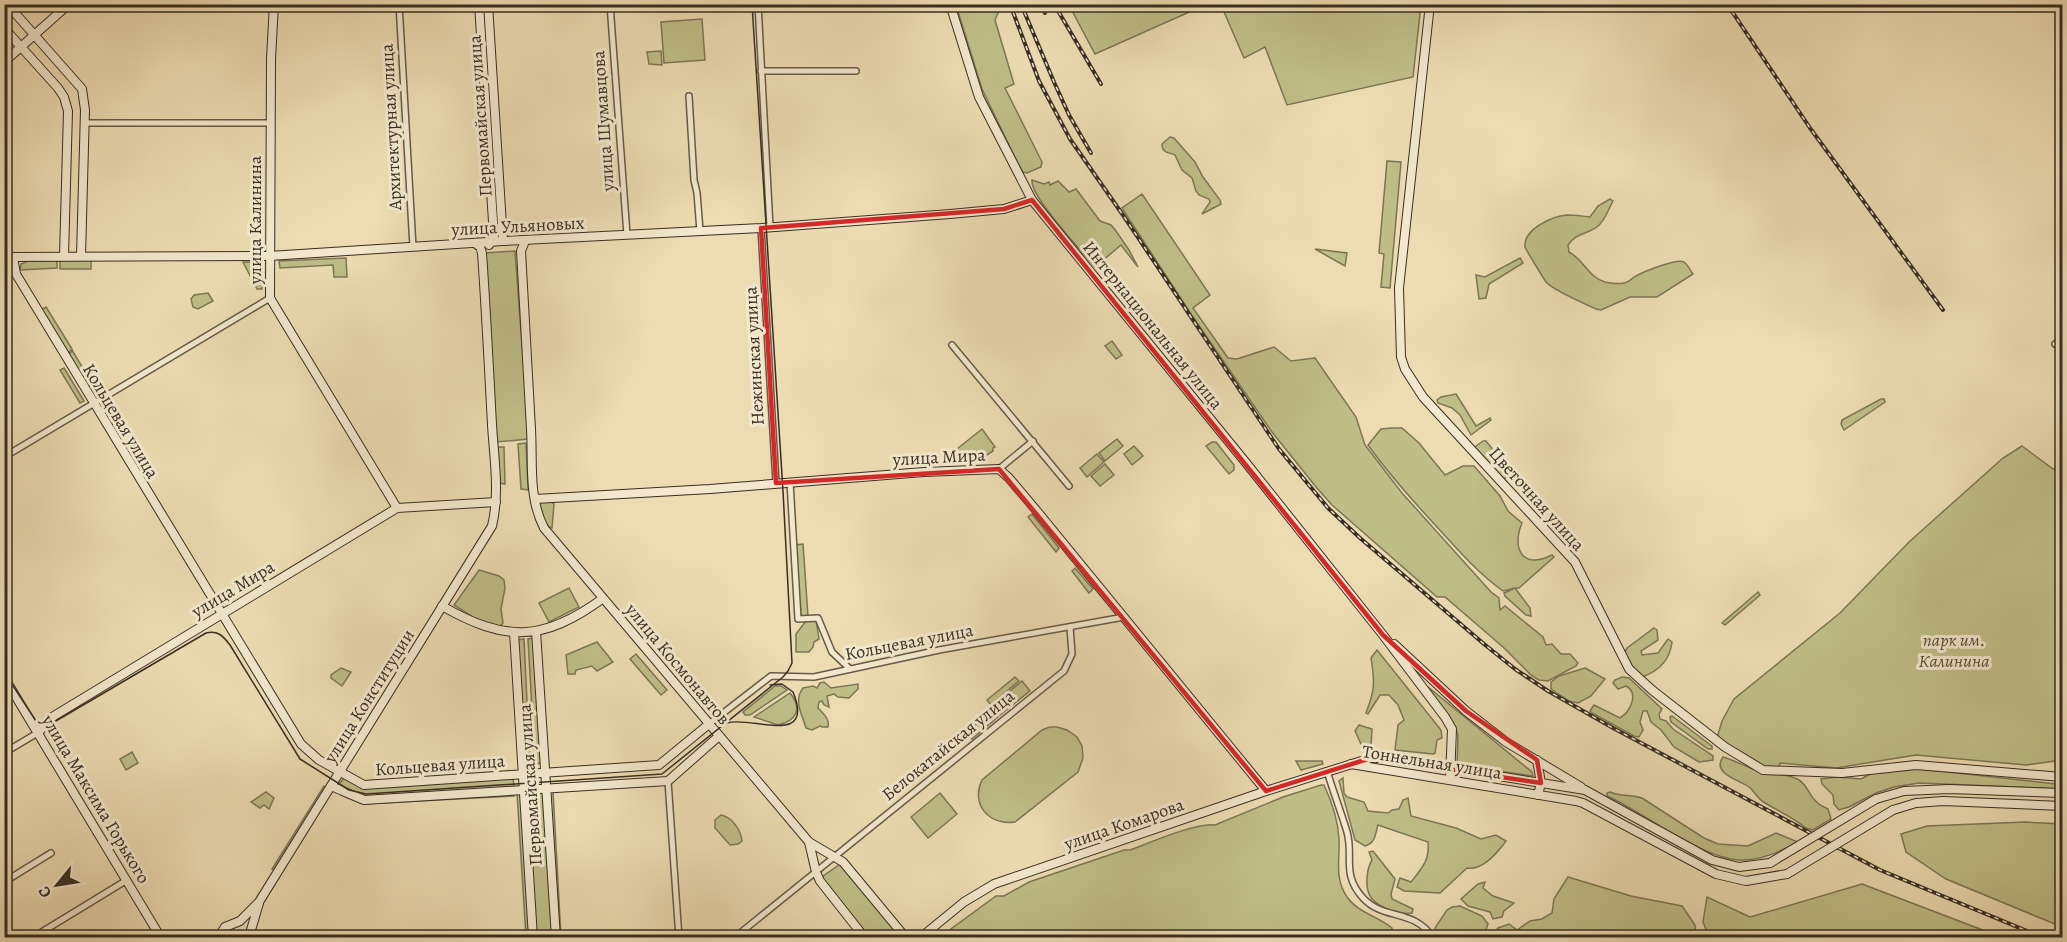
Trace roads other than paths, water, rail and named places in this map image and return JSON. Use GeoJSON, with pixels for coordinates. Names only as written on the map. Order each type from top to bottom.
{"type":"FeatureCollection","features":[{"type":"Feature","properties":{"kind":"main road"},"geometry":{"type":"LineString","coordinates":[[7,4],[82,89],[85,110],[81,256]]}},
{"type":"Feature","properties":{"kind":"main road"},"geometry":{"type":"LineString","coordinates":[[4,62],[69,4]]}},
{"type":"Feature","properties":{"kind":"main road","name":"улица Калинина"},"geometry":{"type":"LineString","coordinates":[[274,4],[270,123],[270,298],[397,508]]}},
{"type":"Feature","properties":{"kind":"main road","name":"Первомайская улица"},"geometry":{"type":"LineString","coordinates":[[479,4],[494,237],[492,242]]}},
{"type":"Feature","properties":{"kind":"main road","name":"Первомайская улица"},"geometry":{"type":"LineString","coordinates":[[488,4],[503,241]]}},
{"type":"Feature","properties":{"kind":"main road","name":"Интернациональная улица"},"geometry":{"type":"LineString","coordinates":[[950,4],[979,97],[1032,200],[1383,635],[1452,729],[1450,779]]}},
{"type":"Feature","properties":{"kind":"main road","name":"Цветочная улица"},"geometry":{"type":"LineString","coordinates":[[1430,4],[1399,288],[1401,357],[1405,369],[1423,397],[1575,562],[1629,669],[1725,747],[1763,770],[1842,773],[1916,765],[2062,777]]}},
{"type":"Feature","properties":{"kind":"main road"},"geometry":{"type":"LineString","coordinates":[[4,28],[58,88],[64,97],[68,111],[64,256]]}},
{"type":"Feature","properties":{"kind":"main road"},"geometry":{"type":"LineString","coordinates":[[68,111],[85,110]]}},
{"type":"Feature","properties":{"kind":"main road","name":"улица Ульяновых"},"geometry":{"type":"LineString","coordinates":[[8,257],[269,256],[766,227],[1004,209],[1032,200]]}},
{"type":"Feature","properties":{"kind":"main road"},"geometry":{"type":"LineString","coordinates":[[503,241],[521,251]]}},
{"type":"Feature","properties":{"kind":"main road"},"geometry":{"type":"LineString","coordinates":[[525,241],[521,251],[535,499]]}},
{"type":"Feature","properties":{"kind":"main road"},"geometry":{"type":"LineString","coordinates":[[482,253],[492,242]]}},
{"type":"Feature","properties":{"kind":"main road"},"geometry":{"type":"LineString","coordinates":[[475,243],[480,247],[482,253],[495,502]]}},
{"type":"Feature","properties":{"kind":"main road","name":"Кольцевая улица"},"geometry":{"type":"LineString","coordinates":[[8,257],[92,403],[301,744],[319,760],[364,785],[659,765],[709,724]]}},
{"type":"Feature","properties":{"kind":"main road","name":"улица Мира"},"geometry":{"type":"LineString","coordinates":[[535,499],[710,489],[924,472],[999,469],[1022,493],[1124,616],[1266,791]]}},
{"type":"Feature","properties":{"kind":"main road","name":"улица Космонавтов"},"geometry":{"type":"LineString","coordinates":[[535,499],[536,509],[544,528],[602,598],[809,842],[843,862],[906,938]]}},
{"type":"Feature","properties":{"kind":"main road","name":"улица Мира"},"geometry":{"type":"LineString","coordinates":[[39,732],[49,719],[397,508],[495,502]]}},
{"type":"Feature","properties":{"kind":"main road","name":"улица Конституции"},"geometry":{"type":"LineString","coordinates":[[218,938],[225,927],[240,921],[259,902],[492,526],[495,502]]}},
{"type":"Feature","properties":{"kind":"main road"},"geometry":{"type":"LineString","coordinates":[[442,606],[473,623],[498,631],[536,631],[579,615],[602,598]]}},
{"type":"Feature","properties":{"kind":"main road","name":"Первомайская улица"},"geometry":{"type":"LineString","coordinates":[[536,631],[555,938]]}},
{"type":"Feature","properties":{"kind":"main road","name":"Первомайская улица"},"geometry":{"type":"LineString","coordinates":[[514,632],[533,938]]}},
{"type":"Feature","properties":{"kind":"main road","name":"Интернациональная улица"},"geometry":{"type":"LineString","coordinates":[[1383,635],[1466,711],[1506,742],[1585,790]]}},
{"type":"Feature","properties":{"kind":"main road","name":"улица Максима Горького"},"geometry":{"type":"LineString","coordinates":[[4,677],[161,938]]}},
{"type":"Feature","properties":{"kind":"main road"},"geometry":{"type":"LineString","coordinates":[[668,781],[719,736]]}},
{"type":"Feature","properties":{"kind":"main road","name":"Тоннельная улица"},"geometry":{"type":"LineString","coordinates":[[1350,763],[1371,758],[1386,758],[1585,790],[1712,860],[1739,867],[1770,863],[1876,800],[1904,791],[1949,789],[2062,793]]}},
{"type":"Feature","properties":{"kind":"main road"},"geometry":{"type":"LineString","coordinates":[[1537,760],[1541,783],[1538,795]]}},
{"type":"Feature","properties":{"kind":"main road","name":"улица Комарова"},"geometry":{"type":"LineString","coordinates":[[920,938],[964,902],[994,884],[1350,763]]}},
{"type":"Feature","properties":{"kind":"main road","name":"Тоннельная улица"},"geometry":{"type":"LineString","coordinates":[[1350,763],[1583,803],[1716,874],[1746,881],[1787,874],[1893,810],[1916,803],[1943,801],[2062,806]]}},
{"type":"Feature","properties":{"kind":"main road","name":"Кольцевая улица"},"geometry":{"type":"LineString","coordinates":[[331,786],[364,800],[668,781]]}},
{"type":"Feature","properties":{"kind":"main road","name":"улица Космонавтов"},"geometry":{"type":"LineString","coordinates":[[809,842],[819,881],[865,938]]}},
{"type":"Feature","properties":{"kind":"main road","name":"улица Конституции"},"geometry":{"type":"LineString","coordinates":[[251,934],[259,902]]}},
{"type":"Feature","properties":{"kind":"street","name":"Архитектурная улица"},"geometry":{"type":"LineString","coordinates":[[399,4],[412,247]]}},
{"type":"Feature","properties":{"kind":"street","name":"улица Шумавцова"},"geometry":{"type":"LineString","coordinates":[[610,4],[627,235]]}},
{"type":"Feature","properties":{"kind":"street","name":"Нежинская улица"},"geometry":{"type":"LineString","coordinates":[[758,4],[776,483]]}},
{"type":"Feature","properties":{"kind":"street"},"geometry":{"type":"LineString","coordinates":[[761,70],[856,71]]}},
{"type":"Feature","properties":{"kind":"street"},"geometry":{"type":"LineString","coordinates":[[689,96],[694,180],[698,193],[700,231]]}},
{"type":"Feature","properties":{"kind":"street"},"geometry":{"type":"LineString","coordinates":[[84,123],[270,123]]}},
{"type":"Feature","properties":{"kind":"street"},"geometry":{"type":"LineString","coordinates":[[4,457],[270,298]]}},
{"type":"Feature","properties":{"kind":"street"},"geometry":{"type":"LineString","coordinates":[[2055,344],[2062,340]]}},
{"type":"Feature","properties":{"kind":"street"},"geometry":{"type":"LineString","coordinates":[[952,345],[1070,486]]}},
{"type":"Feature","properties":{"kind":"street"},"geometry":{"type":"LineString","coordinates":[[999,469],[1033,441]]}},
{"type":"Feature","properties":{"kind":"street"},"geometry":{"type":"LineString","coordinates":[[790,482],[798,619],[818,618],[832,652],[850,669]]}},
{"type":"Feature","properties":{"kind":"street","name":"Кольцевая улица"},"geometry":{"type":"LineString","coordinates":[[709,724],[771,676],[814,677],[939,650],[1124,616]]}},
{"type":"Feature","properties":{"kind":"street","name":"Белокатайская улица"},"geometry":{"type":"LineString","coordinates":[[735,938],[1064,671],[1072,654],[1070,627]]}},
{"type":"Feature","properties":{"kind":"street","name":"улица Мира"},"geometry":{"type":"LineString","coordinates":[[4,753],[39,732]]}},
{"type":"Feature","properties":{"kind":"street"},"geometry":{"type":"LineString","coordinates":[[1327,771],[1348,835],[1351,880],[1364,899],[1388,913],[1411,918],[1427,928],[1432,938]]}},
{"type":"Feature","properties":{"kind":"street"},"geometry":{"type":"LineString","coordinates":[[668,781],[678,938]]}},
{"type":"Feature","properties":{"kind":"street"},"geometry":{"type":"LineString","coordinates":[[4,882],[51,853]]}},
{"type":"Feature","properties":{"kind":"street"},"geometry":{"type":"LineString","coordinates":[[32,938],[127,880]]}},
{"type":"Feature","properties":{"kind":"street"},"geometry":{"type":"LineString","coordinates":[[240,921],[251,934]]}},
{"type":"Feature","properties":{"kind":"tram line"},"geometry":{"type":"LineString","coordinates":[[4,672],[36,721],[49,725],[206,633],[217,633],[230,645],[300,759],[349,790],[366,794],[662,774],[783,677],[792,663],[752,4]]}},
{"type":"Feature","properties":{"kind":"tram line"},"geometry":{"type":"LineString","coordinates":[[727,723],[777,726],[788,724],[795,719],[798,709],[793,692],[782,684],[770,685]]}},
{"type":"Feature","properties":{"kind":"railway"},"geometry":{"type":"LineString","coordinates":[[1010,4],[1039,81],[1070,139],[1279,449],[1328,508],[1360,538],[1484,644],[1515,669],[1548,691],[1880,870],[2044,938]]}},
{"type":"Feature","properties":{"kind":"railway"},"geometry":{"type":"LineString","coordinates":[[1021,4],[1069,115],[1091,153]]}},
{"type":"Feature","properties":{"kind":"railway"},"geometry":{"type":"LineString","coordinates":[[1041,4],[1045,13]]}},
{"type":"Feature","properties":{"kind":"railway"},"geometry":{"type":"LineString","coordinates":[[1054,4],[1101,84]]}},
{"type":"Feature","properties":{"kind":"railway"},"geometry":{"type":"LineString","coordinates":[[1727,4],[1810,128],[1943,310]]}},
{"type":"Feature","properties":{"kind":"park label","name":"парк им. Калинина"},"geometry":{"type":"Point","coordinates":[1954,650]}}]}
